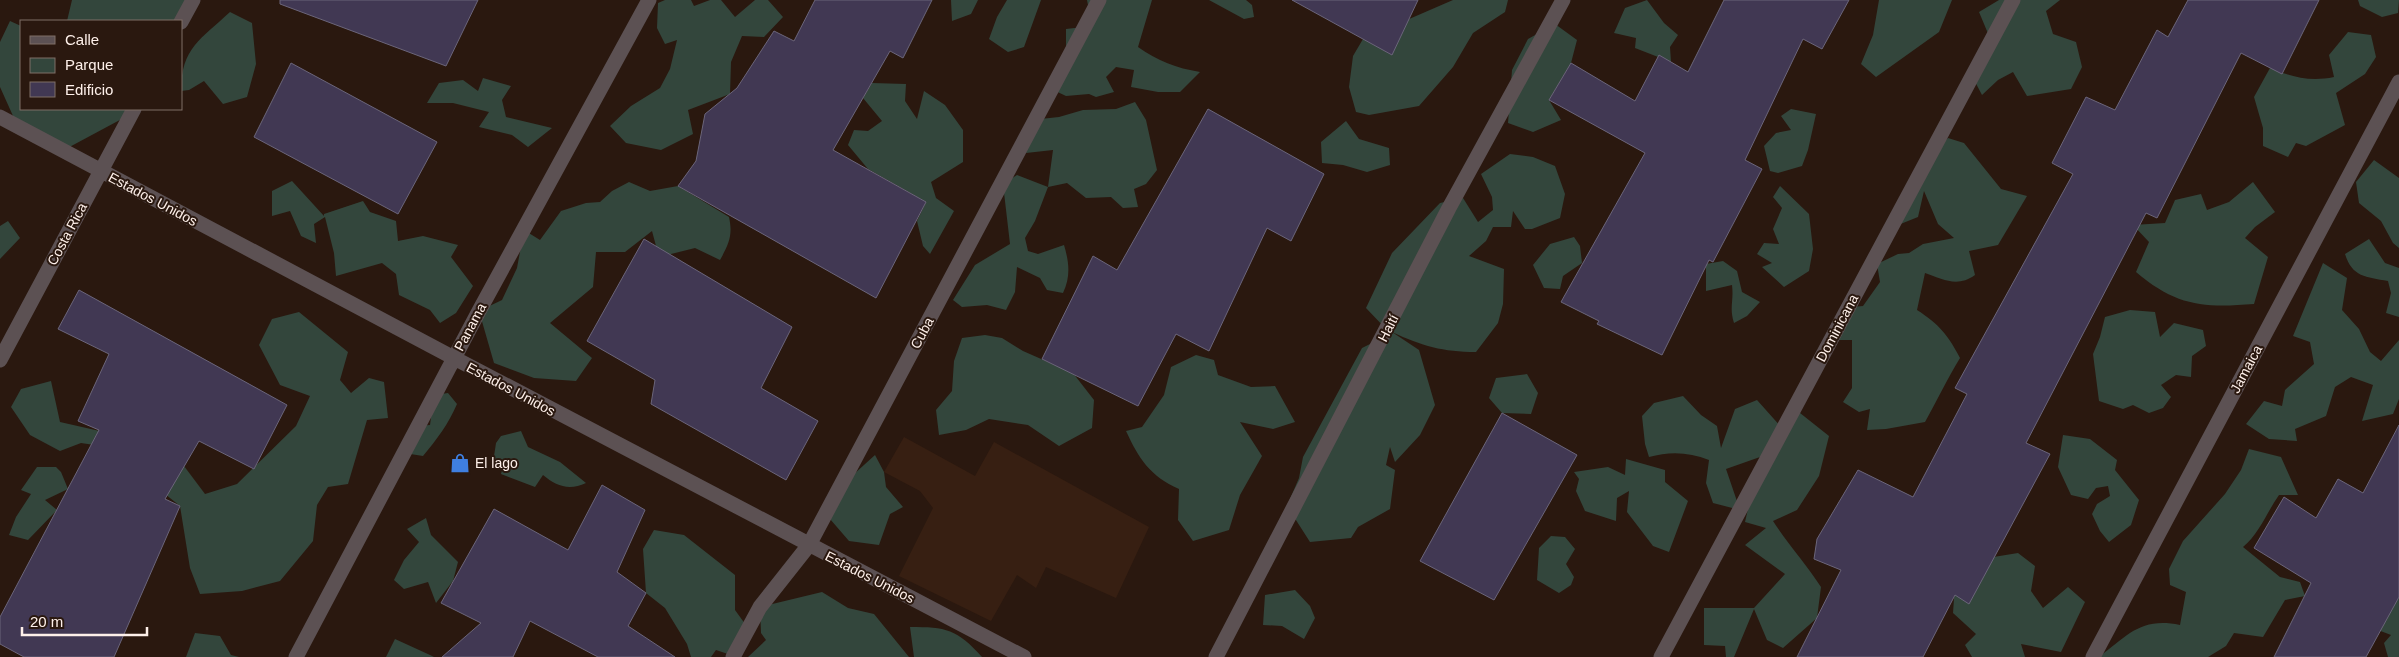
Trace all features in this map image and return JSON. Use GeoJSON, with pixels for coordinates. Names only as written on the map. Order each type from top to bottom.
{"type":"FeatureCollection","features":[{"type":"Feature","properties":{"kind":"street"},"geometry":{"type":"LineString","coordinates":[[182,20],[193,0]]}},
{"type":"Feature","properties":{"kind":"street","name":"Panama"},"geometry":{"type":"LineString","coordinates":[[296,657],[454,358],[649,0]]}},
{"type":"Feature","properties":{"kind":"street","name":"Cuba"},"geometry":{"type":"LineString","coordinates":[[733,657],[760,607],[809,546],[1099,0]]}},
{"type":"Feature","properties":{"kind":"street","name":"Haití"},"geometry":{"type":"LineString","coordinates":[[1216,657],[1449,208],[1563,0]]}},
{"type":"Feature","properties":{"kind":"street","name":"Dominicana"},"geometry":{"type":"LineString","coordinates":[[1661,657],[2013,0]]}},
{"type":"Feature","properties":{"kind":"street","name":"Jamaica"},"geometry":{"type":"LineString","coordinates":[[2094,657],[2399,82]]}},
{"type":"Feature","properties":{"kind":"street","name":"Costa Rica"},"geometry":{"type":"LineString","coordinates":[[0,360],[133,110]]}},
{"type":"Feature","properties":{"kind":"street","name":"Estados Unidos"},"geometry":{"type":"LineString","coordinates":[[0,118],[809,546],[1024,657]]}},
{"type":"Feature","properties":{"kind":"shaded area"},"geometry":{"type":"Polygon","coordinates":[[[904,437],[975,476],[994,442],[1149,527],[1116,598],[1046,567],[1036,588],[1017,575],[991,621],[899,576],[933,508],[920,491],[884,472],[904,437]]]}},
{"type":"Feature","properties":{"kind":"green space"},"geometry":{"type":"Polygon","coordinates":[[[72,0],[193,0],[182,20],[67,20],[72,0]]]}},
{"type":"Feature","properties":{"kind":"green space"},"geometry":{"type":"Polygon","coordinates":[[[665,0],[691,0],[694,6],[710,0],[721,0],[735,17],[755,0],[768,0],[783,17],[764,37],[742,36],[731,62],[730,94],[688,110],[693,134],[661,150],[626,143],[610,126],[631,106],[660,88],[670,69],[677,40],[665,44],[657,28],[658,3],[665,0]]]}},
{"type":"Feature","properties":{"kind":"green space"},"geometry":{"type":"Polygon","coordinates":[[[951,0],[978,0],[971,14],[952,21],[951,0]]]}},
{"type":"Feature","properties":{"kind":"green space"},"geometry":{"type":"Polygon","coordinates":[[[1007,0],[1041,0],[1024,47],[1008,52],[989,39],[997,17],[1007,0]]]}},
{"type":"Feature","properties":{"kind":"green space"},"geometry":{"type":"Polygon","coordinates":[[[1087,0],[1152,0],[1138,47],[1168,63],[1200,72],[1180,92],[1158,92],[1131,87],[1134,70],[1116,67],[1106,77],[1114,92],[1096,97],[1089,94],[1066,96],[1047,87],[1066,63],[1066,29],[1092,26],[1087,0]]]}},
{"type":"Feature","properties":{"kind":"green space"},"geometry":{"type":"Polygon","coordinates":[[[1209,0],[1246,0],[1252,5],[1254,17],[1244,19],[1209,0]]]}},
{"type":"Feature","properties":{"kind":"green space"},"geometry":{"type":"Polygon","coordinates":[[[1453,0],[1508,0],[1505,12],[1473,33],[1453,67],[1419,106],[1369,115],[1356,112],[1349,87],[1353,56],[1363,39],[1453,0]]]}},
{"type":"Feature","properties":{"kind":"green space"},"geometry":{"type":"Polygon","coordinates":[[[1647,0],[1664,23],[1678,35],[1670,47],[1671,62],[1635,48],[1636,38],[1614,33],[1625,8],[1647,0]]]}},
{"type":"Feature","properties":{"kind":"green space"},"geometry":{"type":"Polygon","coordinates":[[[1879,0],[1952,0],[1939,32],[1876,77],[1861,64],[1873,35],[1879,0]]]}},
{"type":"Feature","properties":{"kind":"green space"},"geometry":{"type":"Polygon","coordinates":[[[1999,0],[2060,0],[2046,11],[2053,34],[2076,42],[2082,67],[2071,89],[2027,96],[2013,72],[1998,80],[1982,95],[1972,76],[1992,43],[1979,12],[1999,0]]]}},
{"type":"Feature","properties":{"kind":"green space"},"geometry":{"type":"Polygon","coordinates":[[[2358,0],[2399,0],[2398,13],[2382,17],[2360,6],[2358,0]]]}},
{"type":"Feature","properties":{"kind":"green space"},"geometry":{"type":"Polygon","coordinates":[[[230,12],[252,23],[256,64],[247,97],[223,104],[204,81],[189,90],[182,91],[182,76],[185,64],[189,54],[202,38],[230,12]]]}},
{"type":"Feature","properties":{"kind":"green space"},"geometry":{"type":"Polygon","coordinates":[[[10,21],[20,26],[20,110],[132,110],[131,114],[62,151],[18,127],[0,87],[0,42],[10,21]]]}},
{"type":"Feature","properties":{"kind":"green space"},"geometry":{"type":"Polygon","coordinates":[[[1555,24],[1577,40],[1571,63],[1549,100],[1561,120],[1533,132],[1508,123],[1512,70],[1528,39],[1555,24]]]}},
{"type":"Feature","properties":{"kind":"green space"},"geometry":{"type":"Polygon","coordinates":[[[2348,32],[2371,35],[2376,57],[2365,74],[2336,93],[2345,125],[2306,146],[2296,143],[2288,157],[2263,146],[2263,128],[2254,97],[2270,68],[2301,78],[2334,77],[2329,55],[2348,32]]]}},
{"type":"Feature","properties":{"kind":"green space"},"geometry":{"type":"Polygon","coordinates":[[[483,78],[511,86],[502,100],[506,117],[552,128],[528,147],[512,135],[479,127],[489,112],[453,103],[427,103],[439,83],[463,80],[478,91],[483,78]]]}},
{"type":"Feature","properties":{"kind":"green space"},"geometry":{"type":"Polygon","coordinates":[[[872,83],[906,84],[905,101],[917,119],[924,91],[945,105],[963,130],[963,162],[931,182],[936,198],[954,211],[930,254],[923,246],[917,221],[926,202],[868,169],[848,145],[854,130],[868,131],[882,121],[863,98],[872,83]]]}},
{"type":"Feature","properties":{"kind":"green space"},"geometry":{"type":"Polygon","coordinates":[[[1135,102],[1146,120],[1157,170],[1146,184],[1134,189],[1138,207],[1123,208],[1111,197],[1086,198],[1067,183],[1048,187],[1053,150],[1026,153],[1031,120],[1059,117],[1083,110],[1116,109],[1135,102]]]}},
{"type":"Feature","properties":{"kind":"green space"},"geometry":{"type":"Polygon","coordinates":[[[1791,109],[1816,114],[1808,150],[1802,166],[1778,173],[1770,171],[1764,146],[1776,133],[1791,130],[1781,116],[1791,109]]]}},
{"type":"Feature","properties":{"kind":"green space"},"geometry":{"type":"Polygon","coordinates":[[[1346,121],[1359,139],[1389,148],[1390,165],[1367,172],[1343,165],[1322,163],[1321,142],[1346,121]]]}},
{"type":"Feature","properties":{"kind":"green space"},"geometry":{"type":"Polygon","coordinates":[[[1948,138],[1964,143],[2001,189],[2027,196],[1998,245],[1969,251],[1975,275],[1956,282],[1925,273],[1917,310],[1942,331],[1960,358],[1925,422],[1886,429],[1867,430],[1870,409],[1859,412],[1843,402],[1852,388],[1852,340],[1834,340],[1841,308],[1863,306],[1880,282],[1877,264],[1898,254],[1909,253],[1923,244],[1954,238],[1938,224],[1924,191],[1918,217],[1893,227],[1923,160],[1948,138]]]}},
{"type":"Feature","properties":{"kind":"green space"},"geometry":{"type":"Polygon","coordinates":[[[1510,154],[1533,157],[1555,166],[1565,194],[1560,218],[1532,229],[1525,229],[1513,211],[1511,227],[1493,227],[1486,241],[1469,256],[1504,269],[1503,304],[1498,323],[1476,352],[1453,351],[1433,347],[1392,332],[1419,350],[1435,405],[1420,435],[1395,462],[1390,447],[1386,465],[1395,470],[1390,509],[1358,527],[1351,538],[1310,542],[1287,506],[1299,478],[1303,457],[1362,348],[1376,341],[1387,330],[1366,308],[1392,253],[1440,203],[1463,198],[1478,222],[1493,210],[1492,197],[1481,174],[1510,154]]]}},
{"type":"Feature","properties":{"kind":"green space"},"geometry":{"type":"Polygon","coordinates":[[[2374,160],[2399,178],[2399,248],[2393,243],[2381,221],[2359,203],[2356,182],[2374,160]]]}},
{"type":"Feature","properties":{"kind":"green space"},"geometry":{"type":"Polygon","coordinates":[[[1017,175],[1048,187],[1035,221],[1025,238],[1028,251],[1038,254],[1064,245],[1068,269],[1063,293],[1047,290],[1040,278],[1017,267],[1015,292],[1006,310],[987,305],[962,307],[953,300],[975,265],[1010,244],[1003,184],[1017,175]]]}},
{"type":"Feature","properties":{"kind":"green space"},"geometry":{"type":"Polygon","coordinates":[[[292,181],[324,216],[324,214],[363,201],[370,212],[396,221],[398,241],[423,236],[458,245],[451,257],[473,286],[456,313],[440,323],[430,310],[399,295],[396,274],[382,263],[336,276],[334,253],[325,217],[314,224],[316,243],[301,236],[290,211],[272,216],[272,191],[292,181]]]}},
{"type":"Feature","properties":{"kind":"green space"},"geometry":{"type":"Polygon","coordinates":[[[629,182],[650,191],[678,186],[729,217],[731,229],[729,239],[720,260],[695,248],[659,257],[652,231],[625,252],[596,252],[593,287],[550,323],[592,358],[576,381],[534,378],[494,363],[479,311],[502,300],[517,268],[524,230],[540,240],[561,211],[586,203],[600,202],[612,191],[629,182]]]}},
{"type":"Feature","properties":{"kind":"green space"},"geometry":{"type":"Polygon","coordinates":[[[2253,182],[2275,212],[2255,227],[2245,238],[2268,257],[2254,304],[2205,305],[2191,302],[2164,292],[2136,272],[2149,242],[2133,225],[2165,223],[2175,200],[2201,194],[2207,210],[2229,202],[2253,182]]]}},
{"type":"Feature","properties":{"kind":"green space"},"geometry":{"type":"Polygon","coordinates":[[[1780,186],[1809,214],[1813,249],[1809,271],[1784,287],[1762,267],[1772,263],[1757,254],[1764,243],[1779,244],[1773,229],[1782,208],[1773,197],[1780,186]]]}},
{"type":"Feature","properties":{"kind":"green space"},"geometry":{"type":"Polygon","coordinates":[[[8,221],[20,238],[0,259],[0,226],[8,221]]]}},
{"type":"Feature","properties":{"kind":"green space"},"geometry":{"type":"Polygon","coordinates":[[[1574,237],[1580,246],[1582,263],[1563,276],[1560,289],[1544,288],[1533,265],[1550,244],[1574,237]]]}},
{"type":"Feature","properties":{"kind":"green space"},"geometry":{"type":"Polygon","coordinates":[[[2369,239],[2385,263],[2399,268],[2399,317],[2386,313],[2391,293],[2388,281],[2361,275],[2348,262],[2345,254],[2369,239]]]}},
{"type":"Feature","properties":{"kind":"green space"},"geometry":{"type":"Polygon","coordinates":[[[1723,261],[1737,271],[1742,292],[1760,302],[1747,316],[1734,323],[1732,285],[1706,291],[1706,264],[1723,261]]]}},
{"type":"Feature","properties":{"kind":"green space"},"geometry":{"type":"Polygon","coordinates":[[[2323,263],[2347,278],[2342,310],[2359,329],[2370,352],[2381,361],[2399,340],[2399,399],[2393,414],[2362,421],[2373,385],[2351,377],[2335,387],[2326,416],[2295,429],[2297,441],[2269,439],[2246,424],[2264,401],[2282,406],[2285,390],[2314,364],[2310,342],[2293,336],[2323,263]]]}},
{"type":"Feature","properties":{"kind":"green space"},"geometry":{"type":"Polygon","coordinates":[[[2130,310],[2155,312],[2160,337],[2174,323],[2203,330],[2206,346],[2192,356],[2191,377],[2176,375],[2161,385],[2171,397],[2163,408],[2149,413],[2133,405],[2123,409],[2099,401],[2093,354],[2105,317],[2130,310]]]}},
{"type":"Feature","properties":{"kind":"green space"},"geometry":{"type":"Polygon","coordinates":[[[299,312],[348,352],[340,380],[351,393],[369,378],[384,382],[388,418],[367,420],[348,484],[328,487],[317,505],[313,541],[280,581],[242,591],[200,594],[190,568],[180,506],[150,482],[155,472],[184,466],[205,494],[237,484],[296,426],[310,396],[280,385],[259,345],[272,319],[299,312]]]}},
{"type":"Feature","properties":{"kind":"green space"},"geometry":{"type":"Polygon","coordinates":[[[985,335],[1002,338],[1023,351],[1073,373],[1094,400],[1092,428],[1059,446],[1028,425],[989,419],[966,430],[939,435],[936,410],[952,391],[954,361],[962,338],[985,335]]]}},
{"type":"Feature","properties":{"kind":"green space"},"geometry":{"type":"Polygon","coordinates":[[[1196,355],[1214,360],[1218,375],[1251,387],[1275,386],[1295,422],[1273,429],[1240,422],[1262,456],[1240,495],[1229,530],[1193,541],[1178,520],[1179,489],[1160,478],[1146,466],[1126,431],[1142,427],[1164,395],[1171,367],[1196,355]]]}},
{"type":"Feature","properties":{"kind":"green space"},"geometry":{"type":"Polygon","coordinates":[[[1527,374],[1538,393],[1531,414],[1502,413],[1489,398],[1496,378],[1527,374]]]}},
{"type":"Feature","properties":{"kind":"green space"},"geometry":{"type":"Polygon","coordinates":[[[51,381],[60,422],[104,432],[128,450],[81,443],[60,451],[30,435],[11,407],[21,389],[51,381]]]}},
{"type":"Feature","properties":{"kind":"green space"},"geometry":{"type":"Polygon","coordinates":[[[448,393],[457,404],[438,438],[423,456],[404,453],[417,426],[430,425],[434,395],[448,393]]]}},
{"type":"Feature","properties":{"kind":"green space"},"geometry":{"type":"Polygon","coordinates":[[[1683,396],[1701,415],[1717,426],[1721,448],[1735,409],[1757,400],[1783,429],[1795,409],[1829,436],[1819,476],[1797,510],[1773,521],[1821,587],[1817,618],[1783,648],[1767,640],[1754,609],[1734,657],[1726,657],[1725,646],[1704,645],[1704,608],[1754,608],[1785,574],[1745,545],[1766,528],[1745,522],[1760,457],[1726,469],[1740,510],[1713,503],[1706,483],[1709,460],[1679,453],[1649,457],[1645,444],[1642,416],[1654,403],[1683,396]]]}},
{"type":"Feature","properties":{"kind":"green space"},"geometry":{"type":"Polygon","coordinates":[[[521,431],[528,447],[560,462],[586,483],[568,487],[553,482],[543,475],[535,487],[501,474],[505,460],[493,463],[496,443],[501,436],[521,431]]]}},
{"type":"Feature","properties":{"kind":"green space"},"geometry":{"type":"Polygon","coordinates":[[[2063,435],[2090,439],[2117,460],[2115,470],[2139,500],[2131,525],[2109,542],[2100,531],[2092,514],[2097,504],[2110,496],[2108,486],[2096,488],[2088,499],[2071,495],[2058,467],[2063,435]]]}},
{"type":"Feature","properties":{"kind":"green space"},"geometry":{"type":"Polygon","coordinates":[[[2249,449],[2281,457],[2298,495],[2279,495],[2249,542],[2243,547],[2280,577],[2300,582],[2305,596],[2285,600],[2263,637],[2234,633],[2226,646],[2208,657],[2099,657],[2127,635],[2145,626],[2167,623],[2180,625],[2186,592],[2170,585],[2169,569],[2183,541],[2225,494],[2241,470],[2249,449]]]}},
{"type":"Feature","properties":{"kind":"green space"},"geometry":{"type":"Polygon","coordinates":[[[875,455],[884,472],[886,487],[903,507],[890,514],[879,545],[849,541],[830,519],[843,484],[875,455]]]}},
{"type":"Feature","properties":{"kind":"green space"},"geometry":{"type":"Polygon","coordinates":[[[1626,459],[1665,470],[1665,482],[1688,501],[1669,552],[1653,546],[1627,512],[1629,491],[1617,498],[1616,521],[1585,511],[1576,491],[1579,479],[1574,472],[1608,467],[1625,475],[1626,459]]]}},
{"type":"Feature","properties":{"kind":"green space"},"geometry":{"type":"Polygon","coordinates":[[[37,467],[56,467],[61,472],[68,489],[45,500],[57,510],[28,540],[9,535],[16,517],[31,494],[21,490],[37,467]]]}},
{"type":"Feature","properties":{"kind":"green space"},"geometry":{"type":"Polygon","coordinates":[[[426,518],[431,535],[458,562],[453,581],[436,603],[428,582],[404,589],[394,580],[404,560],[419,542],[407,529],[426,518]]]}},
{"type":"Feature","properties":{"kind":"green space"},"geometry":{"type":"Polygon","coordinates":[[[654,530],[684,535],[735,575],[735,610],[748,628],[734,656],[716,650],[711,657],[691,657],[687,644],[665,608],[646,593],[643,549],[654,530]]]}},
{"type":"Feature","properties":{"kind":"green space"},"geometry":{"type":"Polygon","coordinates":[[[1551,536],[1565,537],[1575,549],[1566,564],[1574,577],[1571,585],[1559,593],[1537,580],[1539,548],[1551,536]]]}},
{"type":"Feature","properties":{"kind":"green space"},"geometry":{"type":"Polygon","coordinates":[[[2018,553],[2035,566],[2031,591],[2043,608],[2068,587],[2085,602],[2061,652],[2021,644],[2025,657],[1972,657],[1965,645],[1976,634],[1953,613],[1955,584],[1975,560],[2018,553]]]}},
{"type":"Feature","properties":{"kind":"green space"},"geometry":{"type":"Polygon","coordinates":[[[1295,590],[1310,606],[1315,618],[1304,639],[1282,626],[1263,625],[1265,595],[1295,590]]]}},
{"type":"Feature","properties":{"kind":"green space"},"geometry":{"type":"Polygon","coordinates":[[[822,592],[848,608],[874,614],[909,657],[748,657],[766,640],[761,633],[760,607],[822,592]]]}},
{"type":"Feature","properties":{"kind":"green space"},"geometry":{"type":"Polygon","coordinates":[[[2399,597],[2399,657],[2388,657],[2384,643],[2391,635],[2378,630],[2399,597]]]}},
{"type":"Feature","properties":{"kind":"green space"},"geometry":{"type":"Polygon","coordinates":[[[910,627],[942,629],[958,635],[982,657],[914,657],[910,627]]]}},
{"type":"Feature","properties":{"kind":"green space"},"geometry":{"type":"Polygon","coordinates":[[[195,633],[220,636],[231,655],[239,657],[186,657],[195,633]]]}},
{"type":"Feature","properties":{"kind":"green space"},"geometry":{"type":"Polygon","coordinates":[[[395,639],[430,655],[434,657],[386,657],[395,639]]]}},
{"type":"Feature","properties":{"kind":"building"},"geometry":{"type":"Polygon","coordinates":[[[280,0],[478,0],[446,66],[280,4],[280,0]]]}},
{"type":"Feature","properties":{"kind":"building"},"geometry":{"type":"Polygon","coordinates":[[[815,0],[932,0],[903,58],[890,51],[833,150],[926,202],[876,298],[678,186],[696,161],[705,114],[737,88],[774,31],[794,41],[815,0]]]}},
{"type":"Feature","properties":{"kind":"building"},"geometry":{"type":"Polygon","coordinates":[[[1292,0],[1418,0],[1392,55],[1292,0]]]}},
{"type":"Feature","properties":{"kind":"building"},"geometry":{"type":"Polygon","coordinates":[[[1724,0],[1849,0],[1822,49],[1803,39],[1745,160],[1762,169],[1713,262],[1709,260],[1662,355],[1597,324],[1599,321],[1561,302],[1645,153],[1549,100],[1571,63],[1635,101],[1659,55],[1688,72],[1724,0]]]}},
{"type":"Feature","properties":{"kind":"building"},"geometry":{"type":"Polygon","coordinates":[[[2188,0],[2319,0],[2282,74],[2241,53],[2157,218],[2146,213],[2026,443],[2050,454],[1969,604],[1955,595],[1923,657],[1797,657],[1841,570],[1814,559],[1817,539],[1858,470],[1913,497],[1967,394],[1955,388],[2073,174],[2052,163],[2086,97],[2115,110],[2157,30],[2168,37],[2188,0]]]}},
{"type":"Feature","properties":{"kind":"building"},"geometry":{"type":"Polygon","coordinates":[[[291,63],[437,142],[398,214],[254,137],[291,63]]]}},
{"type":"Feature","properties":{"kind":"building"},"geometry":{"type":"Polygon","coordinates":[[[1208,109],[1324,174],[1291,241],[1267,228],[1209,351],[1176,334],[1138,406],[1042,359],[1093,256],[1117,270],[1208,109]]]}},
{"type":"Feature","properties":{"kind":"building"},"geometry":{"type":"Polygon","coordinates":[[[644,239],[792,327],[761,388],[818,421],[786,480],[651,404],[655,380],[587,341],[644,239]]]}},
{"type":"Feature","properties":{"kind":"building"},"geometry":{"type":"Polygon","coordinates":[[[79,290],[287,405],[254,469],[199,441],[165,499],[180,506],[114,657],[24,657],[0,644],[0,617],[99,430],[78,421],[109,354],[58,329],[79,290]]]}},
{"type":"Feature","properties":{"kind":"building"},"geometry":{"type":"Polygon","coordinates":[[[1502,413],[1577,455],[1494,600],[1420,561],[1502,413]]]}},
{"type":"Feature","properties":{"kind":"building"},"geometry":{"type":"Polygon","coordinates":[[[2399,425],[2399,597],[2366,657],[2274,657],[2311,583],[2254,548],[2284,497],[2316,518],[2338,479],[2363,493],[2399,425]]]}},
{"type":"Feature","properties":{"kind":"building"},"geometry":{"type":"Polygon","coordinates":[[[602,485],[645,510],[617,572],[646,593],[628,626],[675,657],[598,657],[530,621],[513,657],[442,657],[481,623],[441,603],[494,509],[568,550],[602,485]]]}},
{"type":"Feature","properties":{"kind":"place","name":"El lago"},"geometry":{"type":"Point","coordinates":[460,463]}}]}
